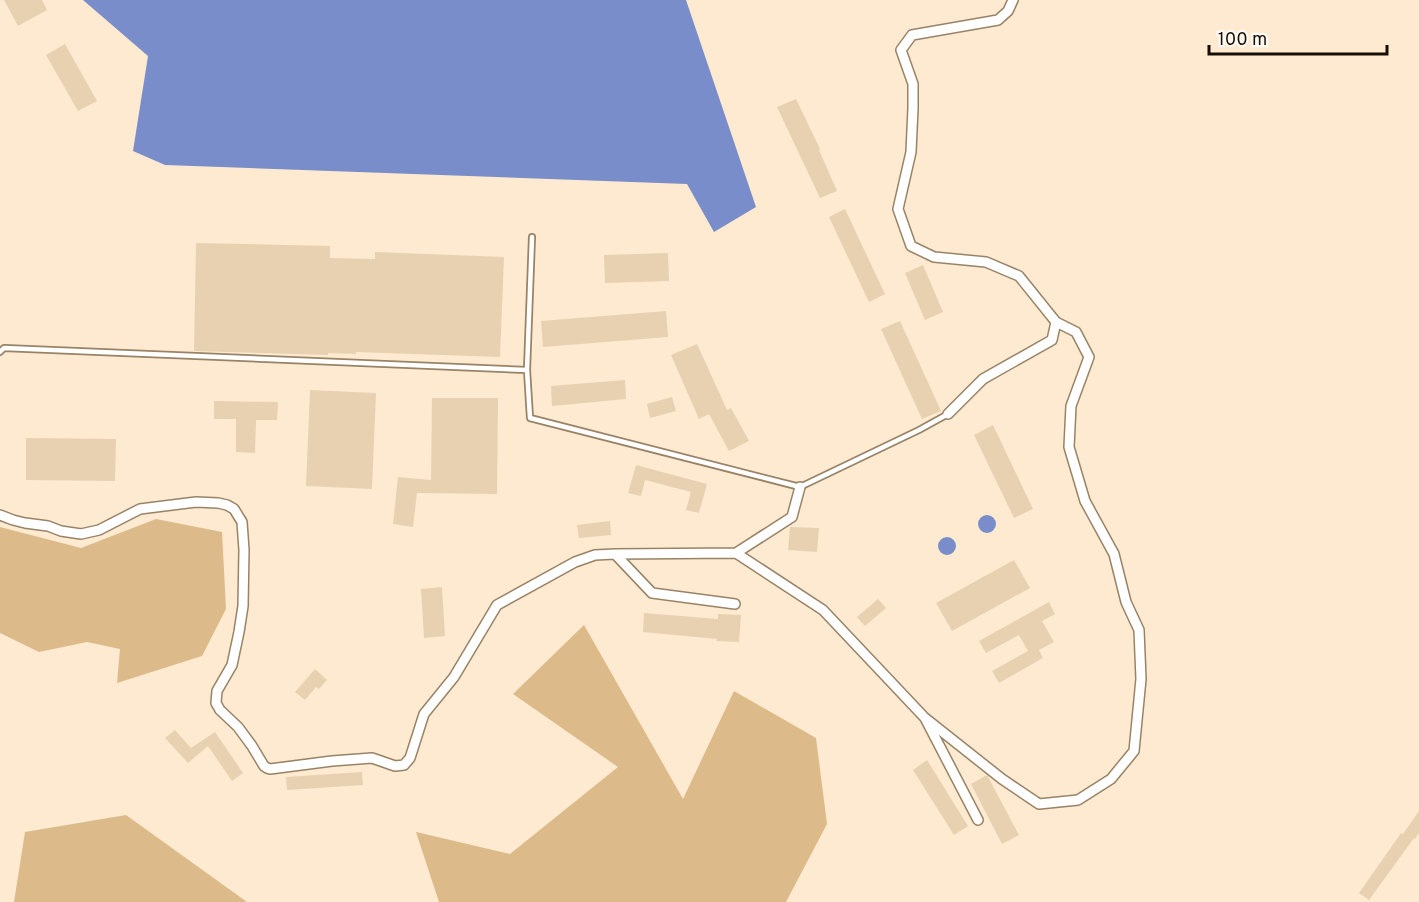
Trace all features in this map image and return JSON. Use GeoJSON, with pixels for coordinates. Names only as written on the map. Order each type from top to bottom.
{"type":"FeatureCollection","features":[{"type":"Feature","properties":{"kind":"street"},"geometry":{"type":"LineString","coordinates":[[736,553],[823,610],[925,718],[1002,779],[1039,804],[1078,800],[1111,779],[1134,751],[1141,679],[1138,630],[1126,602],[1114,554],[1084,501],[1069,447],[1071,406],[1089,357],[1076,332],[1056,322],[1019,276],[986,262],[934,257],[911,246],[898,209],[911,152],[913,108],[913,84],[902,50],[912,35],[998,20],[1008,11],[1013,0]]}},
{"type":"Feature","properties":{"kind":"street"},"geometry":{"type":"LineString","coordinates":[[948,414],[983,379],[1052,340],[1056,322]]}},
{"type":"Feature","properties":{"kind":"street"},"geometry":{"type":"LineString","coordinates":[[0,515],[25,523],[81,534],[99,530],[140,509],[196,502],[218,503],[234,509],[242,522],[243,606],[231,665],[217,691],[216,703],[220,710],[238,727],[264,766],[270,769],[372,758],[395,766],[404,765],[410,758],[424,714],[454,676],[497,605],[575,562],[595,555],[736,553],[792,517],[800,487]]}},
{"type":"Feature","properties":{"kind":"street"},"geometry":{"type":"LineString","coordinates":[[615,554],[651,593],[735,604]]}},
{"type":"Feature","properties":{"kind":"street"},"geometry":{"type":"LineString","coordinates":[[925,718],[978,820]]}},
{"type":"Feature","properties":{"kind":"lane"},"geometry":{"type":"LineString","coordinates":[[532,237],[527,370],[530,418],[800,487],[948,414]]}},
{"type":"Feature","properties":{"kind":"lane"},"geometry":{"type":"LineString","coordinates":[[0,352],[4,348],[527,370]]}},
{"type":"Feature","properties":{"kind":"shaded area"},"geometry":{"type":"Polygon","coordinates":[[[156,519],[222,532],[226,609],[202,656],[117,683],[120,649],[87,642],[39,652],[0,633],[0,527],[81,548],[156,519]]]}},
{"type":"Feature","properties":{"kind":"shaded area"},"geometry":{"type":"Polygon","coordinates":[[[584,625],[683,799],[734,691],[816,738],[827,824],[786,902],[439,902],[416,832],[510,854],[618,767],[513,694],[584,625]]]}},
{"type":"Feature","properties":{"kind":"shaded area"},"geometry":{"type":"Polygon","coordinates":[[[126,815],[247,902],[14,902],[25,832],[126,815]]]}},
{"type":"Feature","properties":{"kind":"water"},"geometry":{"type":"Polygon","coordinates":[[[83,0],[686,0],[756,207],[714,232],[687,184],[165,165],[133,151],[148,56],[83,0]]]}},
{"type":"Feature","properties":{"kind":"water"},"geometry":{"type":"Polygon","coordinates":[[[983,515],[991,515],[996,520],[994,531],[983,533],[978,528],[978,520],[983,515]]]}},
{"type":"Feature","properties":{"kind":"water"},"geometry":{"type":"Polygon","coordinates":[[[943,537],[951,537],[956,542],[954,553],[943,555],[938,550],[938,542],[943,537]]]}},
{"type":"Feature","properties":{"kind":"building"},"geometry":{"type":"Polygon","coordinates":[[[4,0],[42,0],[47,10],[18,26],[4,0]]]}},
{"type":"Feature","properties":{"kind":"building"},"geometry":{"type":"Polygon","coordinates":[[[65,44],[97,101],[78,111],[46,55],[65,44]]]}},
{"type":"Feature","properties":{"kind":"building"},"geometry":{"type":"Polygon","coordinates":[[[796,99],[837,191],[820,198],[777,107],[796,99]]]}},
{"type":"Feature","properties":{"kind":"building"},"geometry":{"type":"Polygon","coordinates":[[[845,209],[885,294],[869,302],[829,217],[845,209]]]}},
{"type":"Feature","properties":{"kind":"building"},"geometry":{"type":"Polygon","coordinates":[[[196,243],[330,246],[330,258],[375,259],[375,252],[504,257],[500,357],[356,352],[356,354],[328,353],[328,355],[194,351],[196,243]]]}},
{"type":"Feature","properties":{"kind":"building"},"geometry":{"type":"Polygon","coordinates":[[[668,253],[669,281],[605,283],[604,255],[668,253]]]}},
{"type":"Feature","properties":{"kind":"building"},"geometry":{"type":"Polygon","coordinates":[[[923,265],[943,312],[925,320],[905,273],[923,265]]]}},
{"type":"Feature","properties":{"kind":"building"},"geometry":{"type":"Polygon","coordinates":[[[666,311],[668,337],[543,347],[541,321],[666,311]]]}},
{"type":"Feature","properties":{"kind":"building"},"geometry":{"type":"Polygon","coordinates":[[[900,321],[941,411],[922,419],[881,329],[900,321]]]}},
{"type":"Feature","properties":{"kind":"building"},"geometry":{"type":"Polygon","coordinates":[[[697,344],[727,410],[731,408],[749,441],[729,451],[709,414],[699,419],[671,355],[697,344]]]}},
{"type":"Feature","properties":{"kind":"building"},"geometry":{"type":"Polygon","coordinates":[[[625,380],[626,399],[552,406],[551,386],[625,380]]]}},
{"type":"Feature","properties":{"kind":"building"},"geometry":{"type":"Polygon","coordinates":[[[310,390],[376,393],[372,489],[306,486],[310,390]]]}},
{"type":"Feature","properties":{"kind":"building"},"geometry":{"type":"Polygon","coordinates":[[[672,397],[676,411],[650,418],[647,404],[672,397]]]}},
{"type":"Feature","properties":{"kind":"building"},"geometry":{"type":"Polygon","coordinates":[[[432,398],[498,398],[497,494],[417,493],[413,527],[393,524],[398,477],[431,480],[432,398]]]}},
{"type":"Feature","properties":{"kind":"building"},"geometry":{"type":"Polygon","coordinates":[[[214,401],[278,402],[277,420],[256,420],[255,453],[236,452],[236,419],[214,419],[214,401]]]}},
{"type":"Feature","properties":{"kind":"building"},"geometry":{"type":"Polygon","coordinates":[[[993,425],[1033,509],[1014,518],[974,435],[993,425]]]}},
{"type":"Feature","properties":{"kind":"building"},"geometry":{"type":"Polygon","coordinates":[[[26,438],[116,439],[115,481],[26,480],[26,438]]]}},
{"type":"Feature","properties":{"kind":"building"},"geometry":{"type":"Polygon","coordinates":[[[636,465],[707,484],[699,513],[686,510],[691,492],[645,480],[641,496],[628,493],[636,465]]]}},
{"type":"Feature","properties":{"kind":"building"},"geometry":{"type":"Polygon","coordinates":[[[610,521],[611,535],[579,538],[577,525],[610,521]]]}},
{"type":"Feature","properties":{"kind":"building"},"geometry":{"type":"Polygon","coordinates":[[[790,527],[819,528],[817,552],[788,550],[790,527]]]}},
{"type":"Feature","properties":{"kind":"building"},"geometry":{"type":"Polygon","coordinates":[[[1014,560],[1030,588],[952,631],[936,603],[1014,560]]]}},
{"type":"Feature","properties":{"kind":"building"},"geometry":{"type":"Polygon","coordinates":[[[442,587],[445,636],[424,638],[421,589],[442,587]]]}},
{"type":"Feature","properties":{"kind":"building"},"geometry":{"type":"Polygon","coordinates":[[[878,599],[886,608],[865,626],[857,617],[878,599]]]}},
{"type":"Feature","properties":{"kind":"building"},"geometry":{"type":"Polygon","coordinates":[[[1049,602],[1055,614],[1042,621],[1054,642],[1039,650],[1043,658],[999,683],[992,671],[1028,651],[1019,635],[986,653],[979,641],[1049,602]]]}},
{"type":"Feature","properties":{"kind":"building"},"geometry":{"type":"Polygon","coordinates":[[[644,613],[718,619],[718,614],[741,615],[739,642],[643,632],[644,613]]]}},
{"type":"Feature","properties":{"kind":"building"},"geometry":{"type":"Polygon","coordinates":[[[315,669],[327,680],[319,689],[316,687],[305,700],[295,692],[315,669]]]}},
{"type":"Feature","properties":{"kind":"building"},"geometry":{"type":"Polygon","coordinates":[[[175,730],[191,748],[215,732],[243,773],[232,781],[208,746],[188,763],[165,738],[175,730]]]}},
{"type":"Feature","properties":{"kind":"building"},"geometry":{"type":"Polygon","coordinates":[[[927,760],[968,826],[954,835],[913,770],[927,760]]]}},
{"type":"Feature","properties":{"kind":"building"},"geometry":{"type":"Polygon","coordinates":[[[362,772],[363,785],[287,790],[286,777],[362,772]]]}},
{"type":"Feature","properties":{"kind":"building"},"geometry":{"type":"Polygon","coordinates":[[[987,775],[1019,835],[1002,844],[971,784],[987,775]]]}},
{"type":"Feature","properties":{"kind":"building"},"geometry":{"type":"Polygon","coordinates":[[[1419,811],[1419,833],[1369,900],[1359,893],[1419,811]]]}}]}
